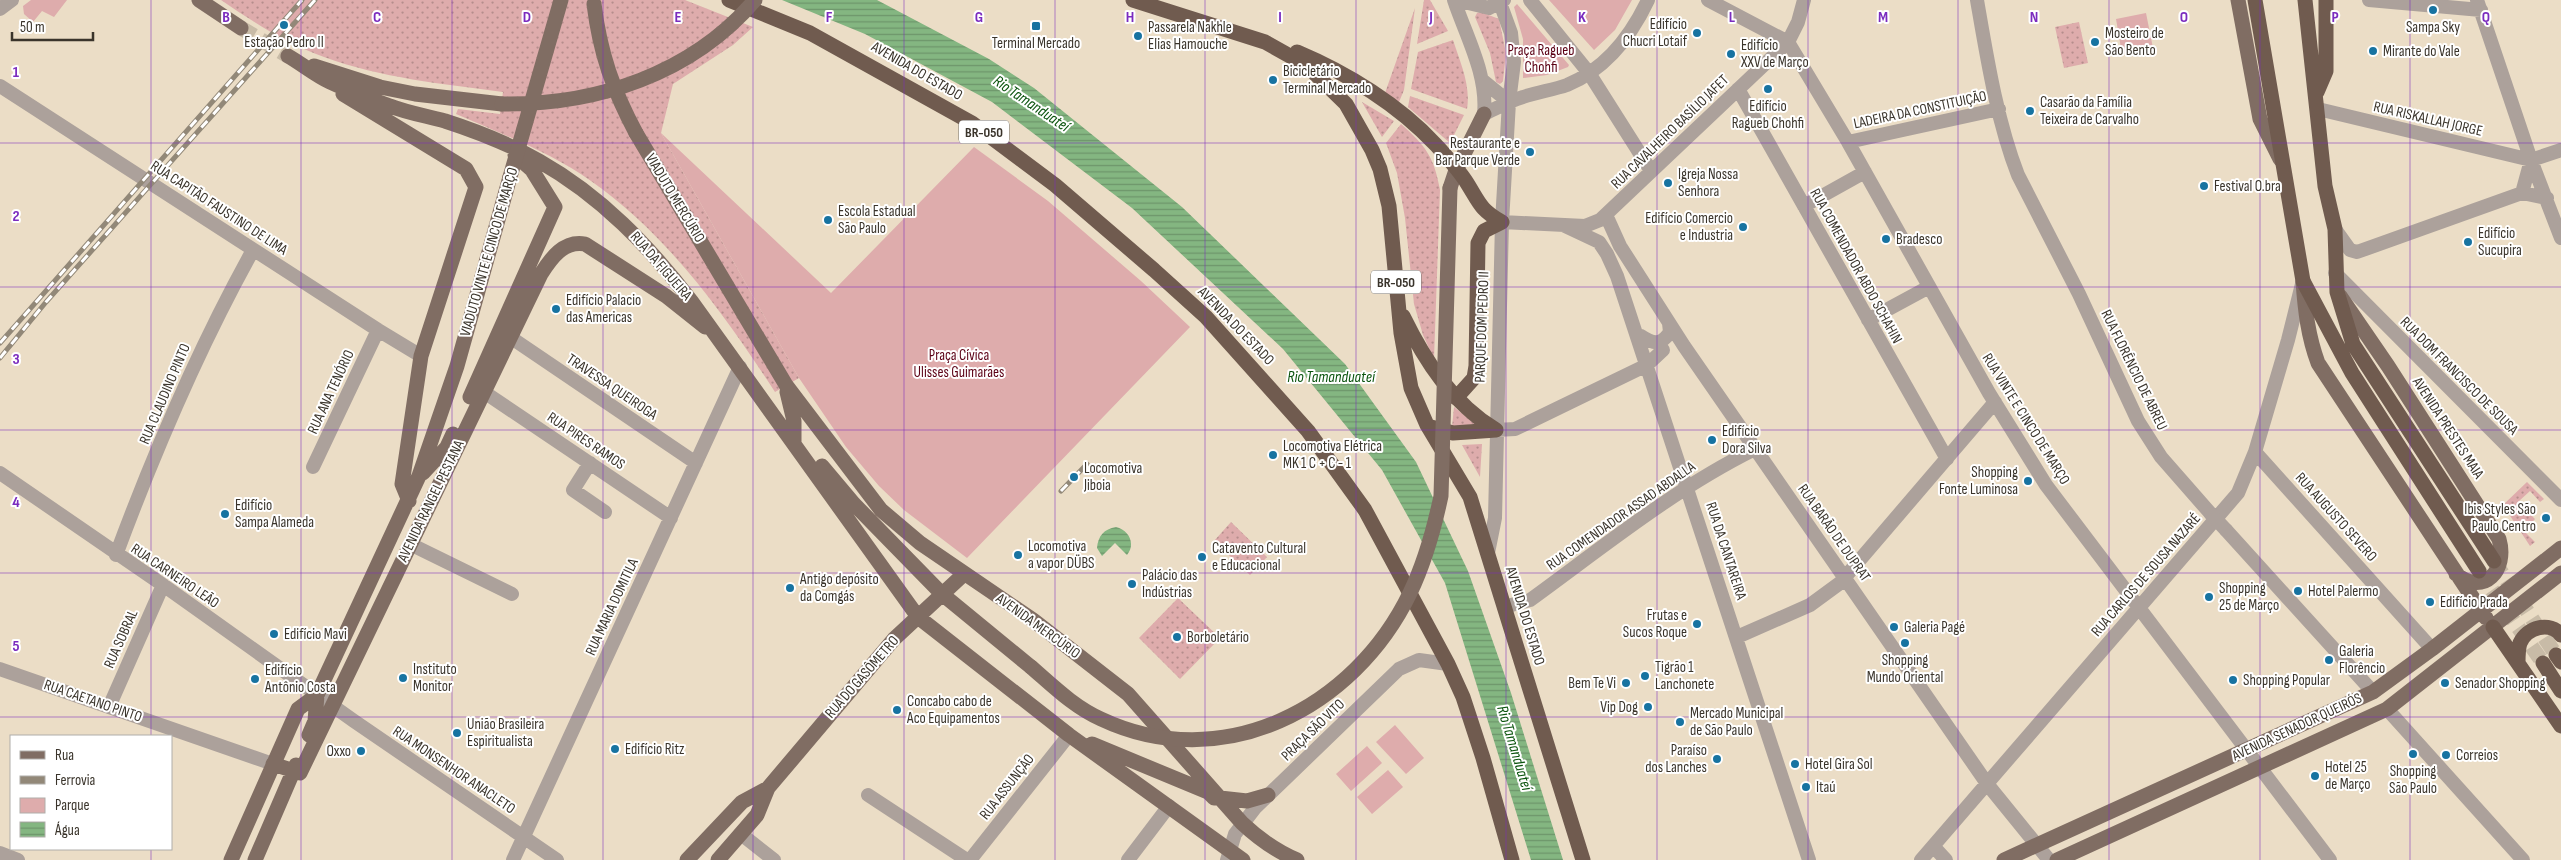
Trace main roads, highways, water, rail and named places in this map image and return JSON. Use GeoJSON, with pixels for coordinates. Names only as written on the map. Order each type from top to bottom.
{"type":"FeatureCollection","features":[{"type":"Feature","properties":{"kind":"highway","name":"AVENIDA DO ESTADO"},"geometry":{"type":"LineString","coordinates":[[729,0],[810,33],[972,123],[1055,185],[1199,311],[1308,431],[1359,502],[1448,664],[1463,697],[1483,758],[1512,860]]}},
{"type":"Feature","properties":{"kind":"highway","name":"AVENIDA DO ESTADO"},"geometry":{"type":"LineString","coordinates":[[1134,0],[1265,42],[1306,65],[1346,104],[1372,150],[1380,169],[1389,206],[1398,307],[1411,388],[1427,425],[1470,498],[1581,859]]}},
{"type":"Feature","properties":{"kind":"highway"},"geometry":{"type":"LineString","coordinates":[[2255,0],[2303,281],[2352,373],[2479,571]]}},
{"type":"Feature","properties":{"kind":"highway","name":"AVENIDA PRESTES MAIA"},"geometry":{"type":"LineString","coordinates":[[2305,0],[2325,186],[2334,229],[2337,292],[2353,344],[2494,561]]}},
{"type":"Feature","properties":{"kind":"highway"},"geometry":{"type":"LineString","coordinates":[[2316,94],[2326,71],[2326,0]]}},
{"type":"Feature","properties":{"kind":"highway"},"geometry":{"type":"LineString","coordinates":[[1265,42],[1305,55],[1355,82],[1413,122],[1437,145],[1468,183],[1481,208],[1502,222],[1484,231],[1478,243],[1476,366],[1474,378],[1456,398]]}},
{"type":"Feature","properties":{"kind":"highway"},"geometry":{"type":"LineString","coordinates":[[1398,307],[1430,364],[1456,398],[1474,416],[1496,430],[1453,433],[1427,425]]}},
{"type":"Feature","properties":{"kind":"highway"},"geometry":{"type":"LineString","coordinates":[[2493,627],[2561,726]]}},
{"type":"Feature","properties":{"kind":"highway"},"geometry":{"type":"LineString","coordinates":[[2518,663],[2519,646],[2529,632],[2541,627],[2549,628],[2561,635]]}},
{"type":"Feature","properties":{"kind":"highway"},"geometry":{"type":"LineString","coordinates":[[2554,660],[2561,690]]}},
{"type":"Feature","properties":{"kind":"main road"},"geometry":{"type":"LineString","coordinates":[[199,0],[241,28]]}},
{"type":"Feature","properties":{"kind":"main road","name":"VIADUTO VINTE E CINCO DE MARÇO"},"geometry":{"type":"LineString","coordinates":[[409,501],[419,476],[469,322],[561,0]]}},
{"type":"Feature","properties":{"kind":"main road","name":"VIADUTO MERCÚRIO"},"geometry":{"type":"LineString","coordinates":[[594,0],[598,35],[605,62],[621,104],[786,385]]}},
{"type":"Feature","properties":{"kind":"main road","name":"RUA DA FIGUEIRA"},"geometry":{"type":"LineString","coordinates":[[755,0],[724,31],[696,52],[667,69],[636,83],[604,94],[570,101],[502,104],[415,94],[380,87],[291,58],[329,81],[392,107],[446,122],[538,160],[579,186],[607,209],[652,253],[717,335],[918,617]]}},
{"type":"Feature","properties":{"kind":"main road"},"geometry":{"type":"LineString","coordinates":[[2238,0],[2260,119],[2284,166]]}},
{"type":"Feature","properties":{"kind":"main road"},"geometry":{"type":"LineString","coordinates":[[329,81],[349,100],[466,169],[476,186],[421,356],[402,484],[409,501]]}},
{"type":"Feature","properties":{"kind":"main road"},"geometry":{"type":"LineString","coordinates":[[786,385],[794,421],[794,443],[810,453],[854,504],[942,594],[1072,702],[1099,718],[1126,730],[1182,740],[1208,740],[1236,736],[1288,718],[1315,702],[1345,678],[1369,653],[1409,594],[1432,536],[1441,496],[1450,188],[1456,170],[1484,114]]}},
{"type":"Feature","properties":{"kind":"main road","name":"AVENIDA RANGEL PESTANA"},"geometry":{"type":"LineString","coordinates":[[419,476],[446,447],[555,207],[532,170],[500,143]]}},
{"type":"Feature","properties":{"kind":"main road"},"geometry":{"type":"LineString","coordinates":[[542,236],[553,250],[558,252]]}},
{"type":"Feature","properties":{"kind":"main road","name":"AVENIDA RANGEL PESTANA"},"geometry":{"type":"LineString","coordinates":[[255,860],[296,773],[332,706],[541,274],[558,252],[578,243],[591,247],[644,281],[717,335]]}},
{"type":"Feature","properties":{"kind":"main road"},"geometry":{"type":"LineString","coordinates":[[2303,281],[2305,312],[2318,363],[2454,571],[2493,627]]}},
{"type":"Feature","properties":{"kind":"main road","name":"AVENIDA PRESTES MAIA"},"geometry":{"type":"LineString","coordinates":[[2337,292],[2388,366],[2499,539],[2502,561],[2498,570],[2490,577],[2481,581],[2471,582],[2461,578],[2454,571]]}},
{"type":"Feature","properties":{"kind":"main road","name":"AVENIDA MERCÚRIO"},"geometry":{"type":"LineString","coordinates":[[786,385],[881,510],[920,543],[1033,620],[1128,694],[1242,823],[1257,837],[1279,852],[1297,860]]}},
{"type":"Feature","properties":{"kind":"main road","name":"AVENIDA RANGEL PESTANA"},"geometry":{"type":"LineString","coordinates":[[296,773],[315,721],[317,695],[409,501]]}},
{"type":"Feature","properties":{"kind":"main road"},"geometry":{"type":"LineString","coordinates":[[854,504],[865,507],[905,539],[920,543]]}},
{"type":"Feature","properties":{"kind":"main road","name":"AVENIDA SENADOR QUEIRÓS"},"geometry":{"type":"LineString","coordinates":[[2004,860],[2373,692],[2432,649],[2559,548]]}},
{"type":"Feature","properties":{"kind":"main road","name":"AVENIDA SENADOR QUEIRÓS"},"geometry":{"type":"LineString","coordinates":[[2057,860],[2387,709],[2561,573]]}},
{"type":"Feature","properties":{"kind":"main road","name":"RUA DO GASÔMETRO"},"geometry":{"type":"LineString","coordinates":[[718,860],[757,815],[768,788],[894,639],[964,574]]}},
{"type":"Feature","properties":{"kind":"main road"},"geometry":{"type":"LineString","coordinates":[[918,617],[1072,737],[1169,806],[1230,855]]}},
{"type":"Feature","properties":{"kind":"main road","name":"AVENIDA RANGEL PESTANA"},"geometry":{"type":"LineString","coordinates":[[230,860],[298,709],[317,695]]}},
{"type":"Feature","properties":{"kind":"main road"},"geometry":{"type":"LineString","coordinates":[[315,721],[326,706],[332,706]]}},
{"type":"Feature","properties":{"kind":"main road"},"geometry":{"type":"LineString","coordinates":[[1072,737],[1208,792],[1217,802],[1247,801],[1268,795]]}},
{"type":"Feature","properties":{"kind":"main road","name":"RUA CAETANO PINTO"},"geometry":{"type":"LineString","coordinates":[[273,764],[296,773]]}},
{"type":"Feature","properties":{"kind":"main road","name":"RUA DO GASÔMETRO"},"geometry":{"type":"LineString","coordinates":[[687,860],[742,802],[768,788]]}},
{"type":"Feature","properties":{"kind":"water","name":"Rio Tamanduateí"},"geometry":{"type":"Polygon","coordinates":[[[782,0],[877,0],[989,59],[1034,88],[1182,207],[1345,364],[1416,462],[1468,571],[1511,693],[1563,860],[1531,860],[1445,583],[1382,470],[1283,349],[1132,208],[992,102],[865,34],[782,0]]]}},
{"type":"Feature","properties":{"kind":"water"},"geometry":{"type":"Polygon","coordinates":[[[1116,527],[1128,534],[1131,542],[1130,551],[1127,555],[1115,543],[1102,556],[1097,548],[1100,537],[1108,529],[1116,527]]]}},
{"type":"Feature","properties":{"kind":"tunnel"},"geometry":{"type":"LineString","coordinates":[[241,28],[288,56]]}},
{"type":"Feature","properties":{"kind":"tunnel"},"geometry":{"type":"LineString","coordinates":[[2494,561],[2556,655]]}},
{"type":"Feature","properties":{"kind":"tunnel"},"geometry":{"type":"LineString","coordinates":[[2479,571],[2543,663]]}},
{"type":"Feature","properties":{"kind":"railway"},"geometry":{"type":"LineString","coordinates":[[0,343],[302,0]]}},
{"type":"Feature","properties":{"kind":"railway"},"geometry":{"type":"LineString","coordinates":[[0,358],[46,302],[315,0]]}},
{"type":"Feature","properties":{"kind":"railway"},"geometry":{"type":"LineString","coordinates":[[1061,491],[1087,464]]}},
{"type":"Feature","properties":{"kind":"place","name":"Sampa Sky"},"geometry":{"type":"Point","coordinates":[2433,10]}},
{"type":"Feature","properties":{"kind":"place","name":"Estação Pedro II"},"geometry":{"type":"Point","coordinates":[284,25]}},
{"type":"Feature","properties":{"kind":"place","name":"Terminal Mercado"},"geometry":{"type":"Point","coordinates":[1036,26]}},
{"type":"Feature","properties":{"kind":"place","name":"Edifício Chucri Lotaif"},"geometry":{"type":"Point","coordinates":[1697,33]}},
{"type":"Feature","properties":{"kind":"place","name":"Passarela Nakhle Elias Hamouche"},"geometry":{"type":"Point","coordinates":[1138,36]}},
{"type":"Feature","properties":{"kind":"place","name":"Mosteiro de São Bento"},"geometry":{"type":"Point","coordinates":[2095,42]}},
{"type":"Feature","properties":{"kind":"place","name":"Mirante do Vale"},"geometry":{"type":"Point","coordinates":[2373,51]}},
{"type":"Feature","properties":{"kind":"place","name":"Edifício XXV de Março"},"geometry":{"type":"Point","coordinates":[1731,54]}},
{"type":"Feature","properties":{"kind":"place","name":"Bicicletário Terminal Mercado"},"geometry":{"type":"Point","coordinates":[1273,80]}},
{"type":"Feature","properties":{"kind":"place","name":"Edifício Ragueb Chohfi"},"geometry":{"type":"Point","coordinates":[1768,89]}},
{"type":"Feature","properties":{"kind":"place","name":"Casarão da Família Teixeira de Carvalho"},"geometry":{"type":"Point","coordinates":[2030,111]}},
{"type":"Feature","properties":{"kind":"place","name":"Restaurante e Bar Parque Verde"},"geometry":{"type":"Point","coordinates":[1530,152]}},
{"type":"Feature","properties":{"kind":"place","name":"Igreja Nossa Senhora"},"geometry":{"type":"Point","coordinates":[1668,183]}},
{"type":"Feature","properties":{"kind":"place","name":"Festival O.bra"},"geometry":{"type":"Point","coordinates":[2204,186]}},
{"type":"Feature","properties":{"kind":"place","name":"Escola Estadual São Paulo"},"geometry":{"type":"Point","coordinates":[828,220]}},
{"type":"Feature","properties":{"kind":"place","name":"Edifício Comercio e Industria"},"geometry":{"type":"Point","coordinates":[1743,227]}},
{"type":"Feature","properties":{"kind":"place","name":"Bradesco"},"geometry":{"type":"Point","coordinates":[1886,239]}},
{"type":"Feature","properties":{"kind":"place","name":"Edifício Sucupira"},"geometry":{"type":"Point","coordinates":[2468,242]}},
{"type":"Feature","properties":{"kind":"place","name":"Edifício Palacio das Americas"},"geometry":{"type":"Point","coordinates":[556,309]}},
{"type":"Feature","properties":{"kind":"place","name":"Edifício Dora Silva"},"geometry":{"type":"Point","coordinates":[1712,440]}},
{"type":"Feature","properties":{"kind":"place","name":"Locomotiva Elétrica MK 1 C + C - 1"},"geometry":{"type":"Point","coordinates":[1273,455]}},
{"type":"Feature","properties":{"kind":"place","name":"Locomotiva Jiboia"},"geometry":{"type":"Point","coordinates":[1074,477]}},
{"type":"Feature","properties":{"kind":"place","name":"Shopping Fonte Luminosa"},"geometry":{"type":"Point","coordinates":[2028,481]}},
{"type":"Feature","properties":{"kind":"place","name":"Edifício Sampa Alameda"},"geometry":{"type":"Point","coordinates":[225,514]}},
{"type":"Feature","properties":{"kind":"place","name":"Ibis Styles São Paulo Centro"},"geometry":{"type":"Point","coordinates":[2546,518]}},
{"type":"Feature","properties":{"kind":"place","name":"Locomotiva a vapor DÜBS"},"geometry":{"type":"Point","coordinates":[1018,555]}},
{"type":"Feature","properties":{"kind":"place","name":"Catavento Cultural e Educacional"},"geometry":{"type":"Point","coordinates":[1202,557]}},
{"type":"Feature","properties":{"kind":"place","name":"Palácio das Indústrias"},"geometry":{"type":"Point","coordinates":[1132,584]}},
{"type":"Feature","properties":{"kind":"place","name":"Antigo depósito da Comgás"},"geometry":{"type":"Point","coordinates":[790,588]}},
{"type":"Feature","properties":{"kind":"place","name":"Hotel Palermo"},"geometry":{"type":"Point","coordinates":[2298,591]}},
{"type":"Feature","properties":{"kind":"place","name":"Shopping 25 de Março"},"geometry":{"type":"Point","coordinates":[2209,597]}},
{"type":"Feature","properties":{"kind":"place","name":"Edifício Prada"},"geometry":{"type":"Point","coordinates":[2430,602]}},
{"type":"Feature","properties":{"kind":"place","name":"Frutas e Sucos Roque"},"geometry":{"type":"Point","coordinates":[1697,624]}},
{"type":"Feature","properties":{"kind":"place","name":"Galeria Pagé"},"geometry":{"type":"Point","coordinates":[1894,627]}},
{"type":"Feature","properties":{"kind":"place","name":"Edifício Mavi"},"geometry":{"type":"Point","coordinates":[274,634]}},
{"type":"Feature","properties":{"kind":"place","name":"Borboletário"},"geometry":{"type":"Point","coordinates":[1177,637]}},
{"type":"Feature","properties":{"kind":"place","name":"Shopping Mundo Oriental"},"geometry":{"type":"Point","coordinates":[1905,643]}},
{"type":"Feature","properties":{"kind":"place","name":"Galeria Florêncio"},"geometry":{"type":"Point","coordinates":[2329,660]}},
{"type":"Feature","properties":{"kind":"place","name":"Tigrão 1 Lanchonete"},"geometry":{"type":"Point","coordinates":[1645,676]}},
{"type":"Feature","properties":{"kind":"place","name":"Instituto Monitor"},"geometry":{"type":"Point","coordinates":[403,678]}},
{"type":"Feature","properties":{"kind":"place","name":"Edifício Antônio Costa"},"geometry":{"type":"Point","coordinates":[255,679]}},
{"type":"Feature","properties":{"kind":"place","name":"Shopping Popular"},"geometry":{"type":"Point","coordinates":[2233,680]}},
{"type":"Feature","properties":{"kind":"place","name":"Bem Te Vi"},"geometry":{"type":"Point","coordinates":[1626,683]}},
{"type":"Feature","properties":{"kind":"place","name":"Senador Shopping"},"geometry":{"type":"Point","coordinates":[2445,683]}},
{"type":"Feature","properties":{"kind":"place","name":"Vip Dog"},"geometry":{"type":"Point","coordinates":[1648,707]}},
{"type":"Feature","properties":{"kind":"place","name":"Concabo cabo de Aco Equipamentos"},"geometry":{"type":"Point","coordinates":[897,710]}},
{"type":"Feature","properties":{"kind":"place","name":"Mercado Municipal de São Paulo"},"geometry":{"type":"Point","coordinates":[1680,722]}},
{"type":"Feature","properties":{"kind":"place","name":"União Brasileira Espiritualista"},"geometry":{"type":"Point","coordinates":[457,733]}},
{"type":"Feature","properties":{"kind":"place","name":"Edifício Ritz"},"geometry":{"type":"Point","coordinates":[615,749]}},
{"type":"Feature","properties":{"kind":"place","name":"Oxxo"},"geometry":{"type":"Point","coordinates":[361,751]}},
{"type":"Feature","properties":{"kind":"place","name":"Shopping São Paulo"},"geometry":{"type":"Point","coordinates":[2413,754]}},
{"type":"Feature","properties":{"kind":"place","name":"Correios"},"geometry":{"type":"Point","coordinates":[2446,755]}},
{"type":"Feature","properties":{"kind":"place","name":"Paraíso dos Lanches"},"geometry":{"type":"Point","coordinates":[1717,759]}},
{"type":"Feature","properties":{"kind":"place","name":"Hotel Gira Sol"},"geometry":{"type":"Point","coordinates":[1795,764]}},
{"type":"Feature","properties":{"kind":"place","name":"Hotel 25 de Março"},"geometry":{"type":"Point","coordinates":[2315,776]}},
{"type":"Feature","properties":{"kind":"place","name":"Itaú"},"geometry":{"type":"Point","coordinates":[1806,787]}},
{"type":"Feature","properties":{"kind":"park label","name":"Praça Ragueb Chohfi"},"geometry":{"type":"Point","coordinates":[1541,58]}},
{"type":"Feature","properties":{"kind":"park label","name":"Praça Cívica Ulisses Guimarães"},"geometry":{"type":"Point","coordinates":[959,364]}}]}
